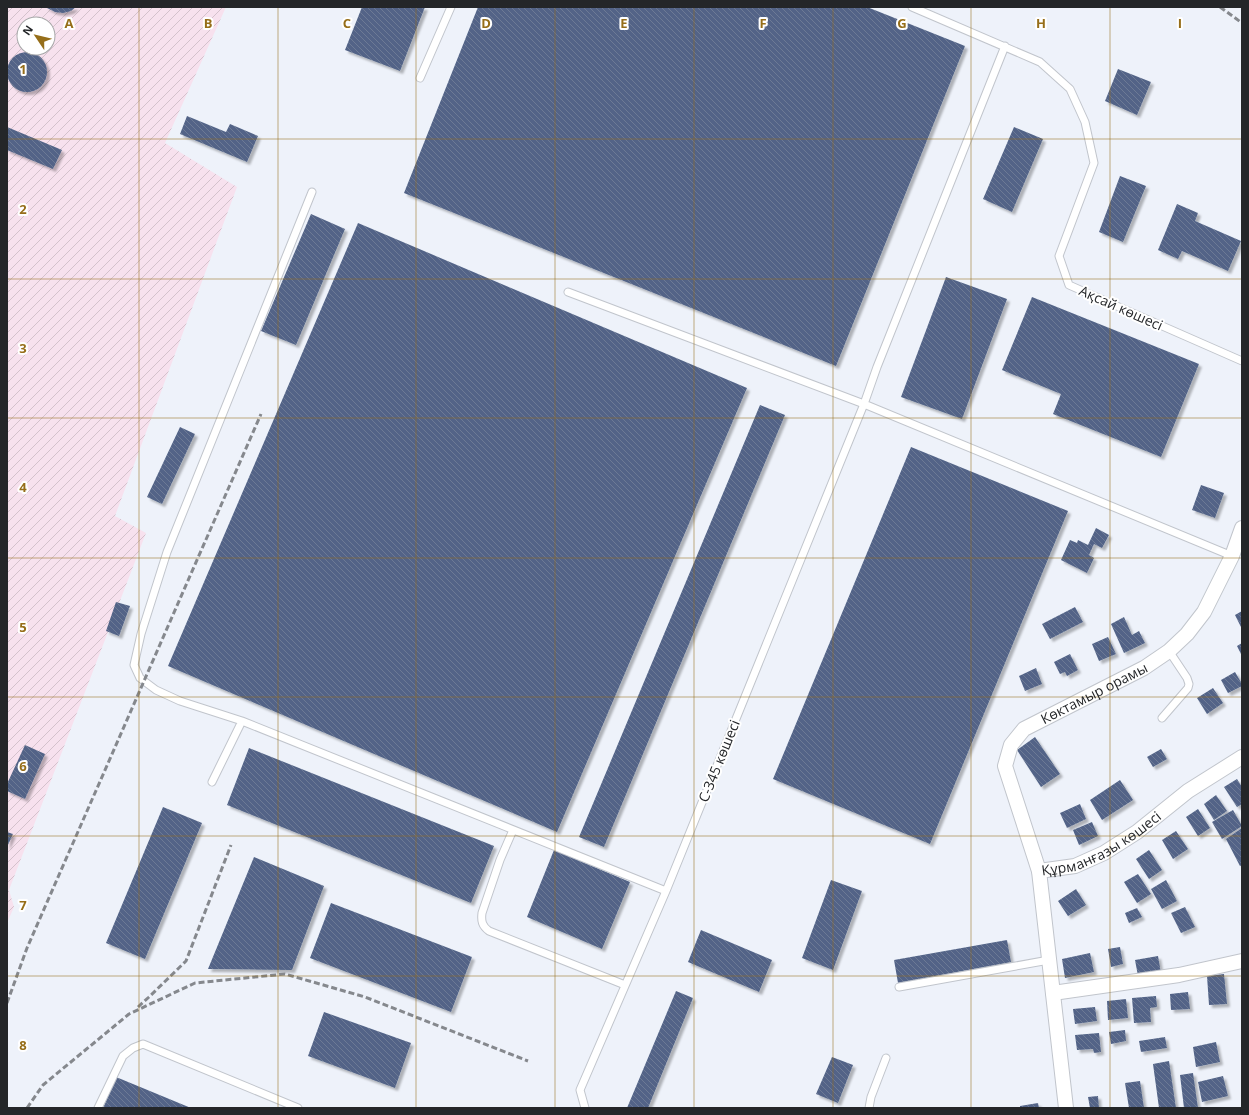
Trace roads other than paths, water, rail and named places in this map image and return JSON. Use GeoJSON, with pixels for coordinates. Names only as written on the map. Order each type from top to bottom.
{"type":"FeatureCollection","features":[{"type":"Feature","properties":{"kind":"street","name":"Көктамыр орамы"},"geometry":{"type":"LineString","coordinates":[[1039,871],[1005,766],[1011,744],[1024,729],[1144,668],[1169,651],[1187,634],[1204,612],[1232,556],[1242,528]]}},
{"type":"Feature","properties":{"kind":"street","name":"Құрманғазы көшесі"},"geometry":{"type":"LineString","coordinates":[[1066,1108],[1039,871],[1075,866],[1104,853],[1137,832],[1188,791],[1242,757]]}},
{"type":"Feature","properties":{"kind":"street"},"geometry":{"type":"LineString","coordinates":[[1053,993],[1180,975],[1242,961]]}},
{"type":"Feature","properties":{"kind":"lane"},"geometry":{"type":"LineString","coordinates":[[420,78],[451,7]]}},
{"type":"Feature","properties":{"kind":"lane","name":"Ақсай көшесі"},"geometry":{"type":"LineString","coordinates":[[912,7],[1040,62],[1070,89],[1085,122],[1094,163],[1059,256],[1070,285],[1242,361]]}},
{"type":"Feature","properties":{"kind":"lane","name":"С-345 көшесі"},"geometry":{"type":"LineString","coordinates":[[585,1108],[580,1090],[666,891],[864,404],[877,367],[1005,46]]}},
{"type":"Feature","properties":{"kind":"lane"},"geometry":{"type":"LineString","coordinates":[[312,192],[167,552],[141,634],[134,664],[140,678],[156,690],[180,701],[242,720],[666,891]]}},
{"type":"Feature","properties":{"kind":"lane"},"geometry":{"type":"LineString","coordinates":[[568,292],[864,404],[1232,556]]}},
{"type":"Feature","properties":{"kind":"lane"},"geometry":{"type":"LineString","coordinates":[[1162,718],[1188,688],[1189,684],[1187,678],[1169,651]]}},
{"type":"Feature","properties":{"kind":"lane"},"geometry":{"type":"LineString","coordinates":[[212,782],[242,720]]}},
{"type":"Feature","properties":{"kind":"lane"},"geometry":{"type":"LineString","coordinates":[[513,830],[500,860],[482,913],[481,919],[484,927],[489,931],[625,985]]}},
{"type":"Feature","properties":{"kind":"lane"},"geometry":{"type":"LineString","coordinates":[[899,987],[1049,960]]}},
{"type":"Feature","properties":{"kind":"lane"},"geometry":{"type":"LineString","coordinates":[[98,1108],[123,1056],[133,1048],[143,1044],[298,1108]]}},
{"type":"Feature","properties":{"kind":"lane"},"geometry":{"type":"LineString","coordinates":[[869,1108],[886,1058]]}},
{"type":"Feature","properties":{"kind":"railway"},"geometry":{"type":"LineString","coordinates":[[1220,7],[1242,23]]}},
{"type":"Feature","properties":{"kind":"railway"},"geometry":{"type":"LineString","coordinates":[[7,1003],[27,948],[261,414]]}},
{"type":"Feature","properties":{"kind":"railway"},"geometry":{"type":"LineString","coordinates":[[138,1007],[186,961],[231,845]]}},
{"type":"Feature","properties":{"kind":"railway"},"geometry":{"type":"LineString","coordinates":[[27,1108],[43,1085],[129,1014],[195,983],[285,974],[365,997],[528,1061]]}}]}
